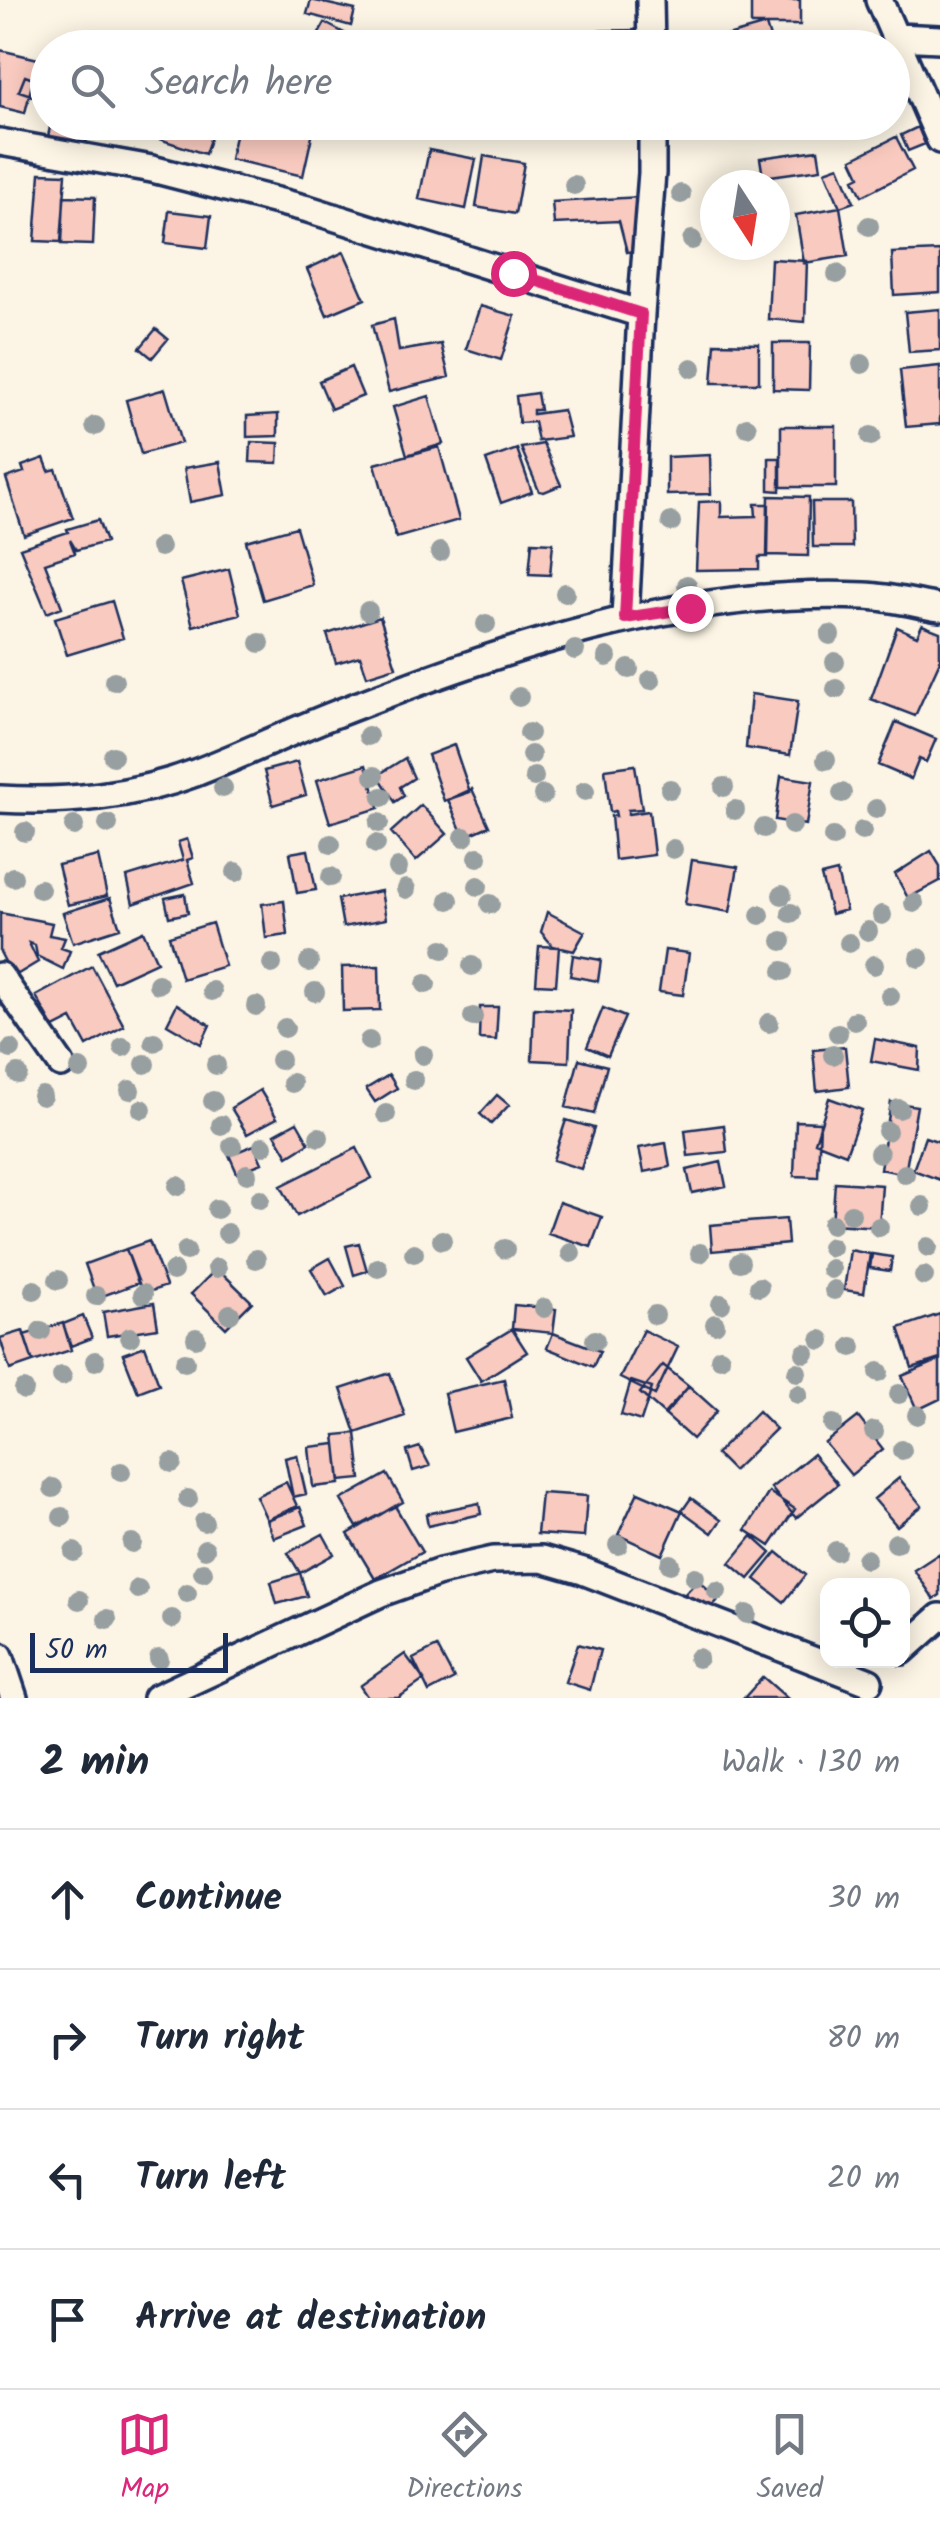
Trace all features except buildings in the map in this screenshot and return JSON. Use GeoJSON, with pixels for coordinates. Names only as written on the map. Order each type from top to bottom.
{"type":"FeatureCollection","features":[{"type":"Feature","properties":{"kind":"street"},"geometry":{"type":"LineString","coordinates":[[650,0],[651,30]]}},
{"type":"Feature","properties":{"kind":"street"},"geometry":{"type":"LineString","coordinates":[[879,0],[894,30]]}},
{"type":"Feature","properties":{"kind":"street"},"geometry":{"type":"LineString","coordinates":[[910,38],[940,39]]}},
{"type":"Feature","properties":{"kind":"street"},"geometry":{"type":"LineString","coordinates":[[910,68],[940,140]]}},
{"type":"Feature","properties":{"kind":"street"},"geometry":{"type":"LineString","coordinates":[[625,618],[652,140]]}},
{"type":"Feature","properties":{"kind":"street"},"geometry":{"type":"LineString","coordinates":[[0,142],[152,169],[308,209],[641,314]]}},
{"type":"Feature","properties":{"kind":"street"},"geometry":{"type":"LineString","coordinates":[[0,799],[58,799],[132,790],[191,775],[460,668],[625,618],[755,598],[867,596],[940,608]]}},
{"type":"Feature","properties":{"kind":"street"},"geometry":{"type":"LineString","coordinates":[[0,976],[61,1064]]}},
{"type":"Feature","properties":{"kind":"street"},"geometry":{"type":"LineString","coordinates":[[156,1698],[381,1594],[440,1572],[493,1560],[542,1559],[583,1571],[870,1690],[886,1668]]}},
{"type":"Feature","properties":{"kind":"street"},"geometry":{"type":"LineString","coordinates":[[910,1644],[940,1617]]}},
{"type":"Feature","properties":{"kind":"street"},"geometry":{"type":"LineString","coordinates":[[0,1656],[14,1698]]}},
{"type":"Feature","properties":{"kind":"route"},"geometry":{"type":"LineString","coordinates":[[513,273],[641,314],[625,618],[690,608]]}}]}
